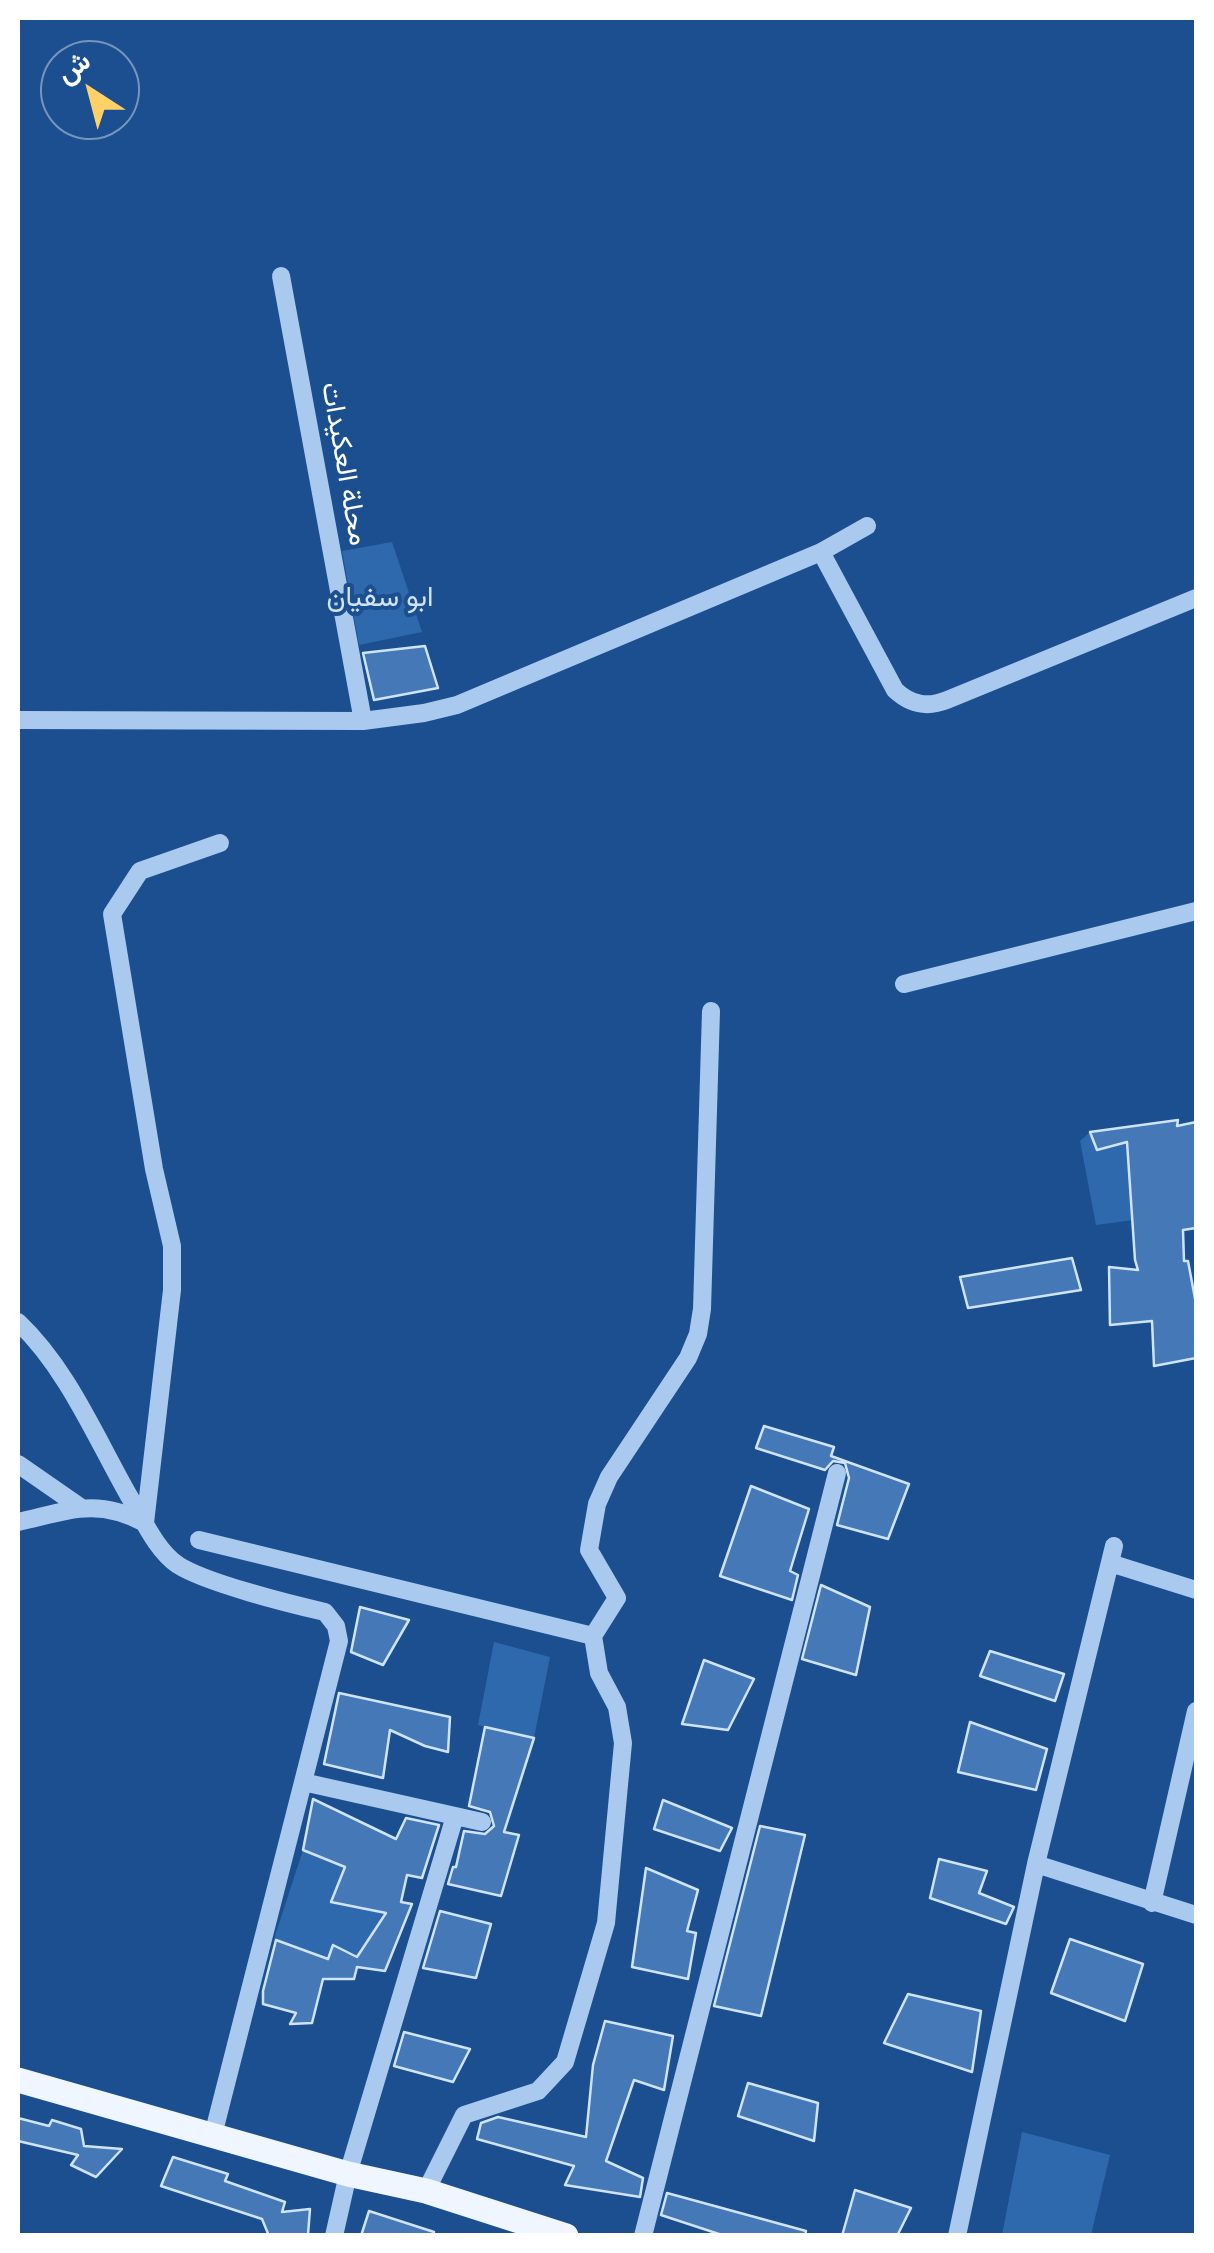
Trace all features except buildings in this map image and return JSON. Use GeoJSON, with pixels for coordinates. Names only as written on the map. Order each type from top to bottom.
{"type":"FeatureCollection","features":[{"type":"Feature","properties":{"kind":"main road"},"geometry":{"type":"LineString","coordinates":[[18,2080],[348,2174],[426,2191],[566,2236]]}},
{"type":"Feature","properties":{"kind":"street","name":"محلة العكيدات"},"geometry":{"type":"LineString","coordinates":[[281,276],[363,720]]}},
{"type":"Feature","properties":{"kind":"street"},"geometry":{"type":"LineString","coordinates":[[18,720],[363,720],[424,713],[458,705],[820,552],[868,526]]}},
{"type":"Feature","properties":{"kind":"street"},"geometry":{"type":"LineString","coordinates":[[820,552],[895,690],[903,698],[925,706],[1196,598]]}},
{"type":"Feature","properties":{"kind":"street"},"geometry":{"type":"LineString","coordinates":[[145,1523],[172,1290],[172,1246],[156,1182],[112,914],[140,871],[220,843]]}},
{"type":"Feature","properties":{"kind":"street"},"geometry":{"type":"LineString","coordinates":[[904,984],[1196,911]]}},
{"type":"Feature","properties":{"kind":"street"},"geometry":{"type":"LineString","coordinates":[[426,2191],[464,2115],[538,2091],[565,2062],[606,1923],[623,1743],[616,1707],[599,1674],[593,1636],[617,1598],[590,1550],[597,1504],[609,1477],[688,1358],[700,1322],[711,1011]]}},
{"type":"Feature","properties":{"kind":"street"},"geometry":{"type":"LineString","coordinates":[[18,1322],[39,1341],[169,1558],[181,1567],[325,1612],[336,1626],[339,1642],[213,2136]]}},
{"type":"Feature","properties":{"kind":"street"},"geometry":{"type":"LineString","coordinates":[[18,1464],[80,1506]]}},
{"type":"Feature","properties":{"kind":"street"},"geometry":{"type":"LineString","coordinates":[[643,2236],[837,1473]]}},
{"type":"Feature","properties":{"kind":"street"},"geometry":{"type":"LineString","coordinates":[[18,1522],[80,1506],[125,1512],[145,1523]]}},
{"type":"Feature","properties":{"kind":"street"},"geometry":{"type":"LineString","coordinates":[[199,1540],[593,1636]]}},
{"type":"Feature","properties":{"kind":"street"},"geometry":{"type":"LineString","coordinates":[[957,2236],[1036,1864],[1112,1555],[1196,1590]]}},
{"type":"Feature","properties":{"kind":"street"},"geometry":{"type":"LineString","coordinates":[[1152,1903],[1196,1711]]}},
{"type":"Feature","properties":{"kind":"street"},"geometry":{"type":"LineString","coordinates":[[303,1782],[482,1822]]}},
{"type":"Feature","properties":{"kind":"street"},"geometry":{"type":"LineString","coordinates":[[334,2236],[348,2174],[455,1816]]}},
{"type":"Feature","properties":{"kind":"street"},"geometry":{"type":"LineString","coordinates":[[1036,1864],[1196,1915]]}},
{"type":"Feature","properties":{"kind":"green space","name":"ابو سفيان"},"geometry":{"type":"Polygon","coordinates":[[[392,542],[422,632],[359,645],[342,551],[392,542]]]}},
{"type":"Feature","properties":{"kind":"green space"},"geometry":{"type":"Polygon","coordinates":[[[1090,1132],[1097,1150],[1127,1142],[1129,1169],[1173,1161],[1133,1220],[1096,1225],[1080,1141],[1090,1132]]]}},
{"type":"Feature","properties":{"kind":"green space"},"geometry":{"type":"Polygon","coordinates":[[[494,1642],[550,1657],[534,1738],[478,1725],[494,1642]]]}},
{"type":"Feature","properties":{"kind":"green space"},"geometry":{"type":"Polygon","coordinates":[[[303,1850],[345,1867],[332,1902],[385,1914],[357,1957],[333,1945],[328,1959],[274,1939],[303,1850]]]}},
{"type":"Feature","properties":{"kind":"green space"},"geometry":{"type":"Polygon","coordinates":[[[1022,2132],[1110,2155],[1091,2235],[1002,2235],[1022,2132]]]}}]}
